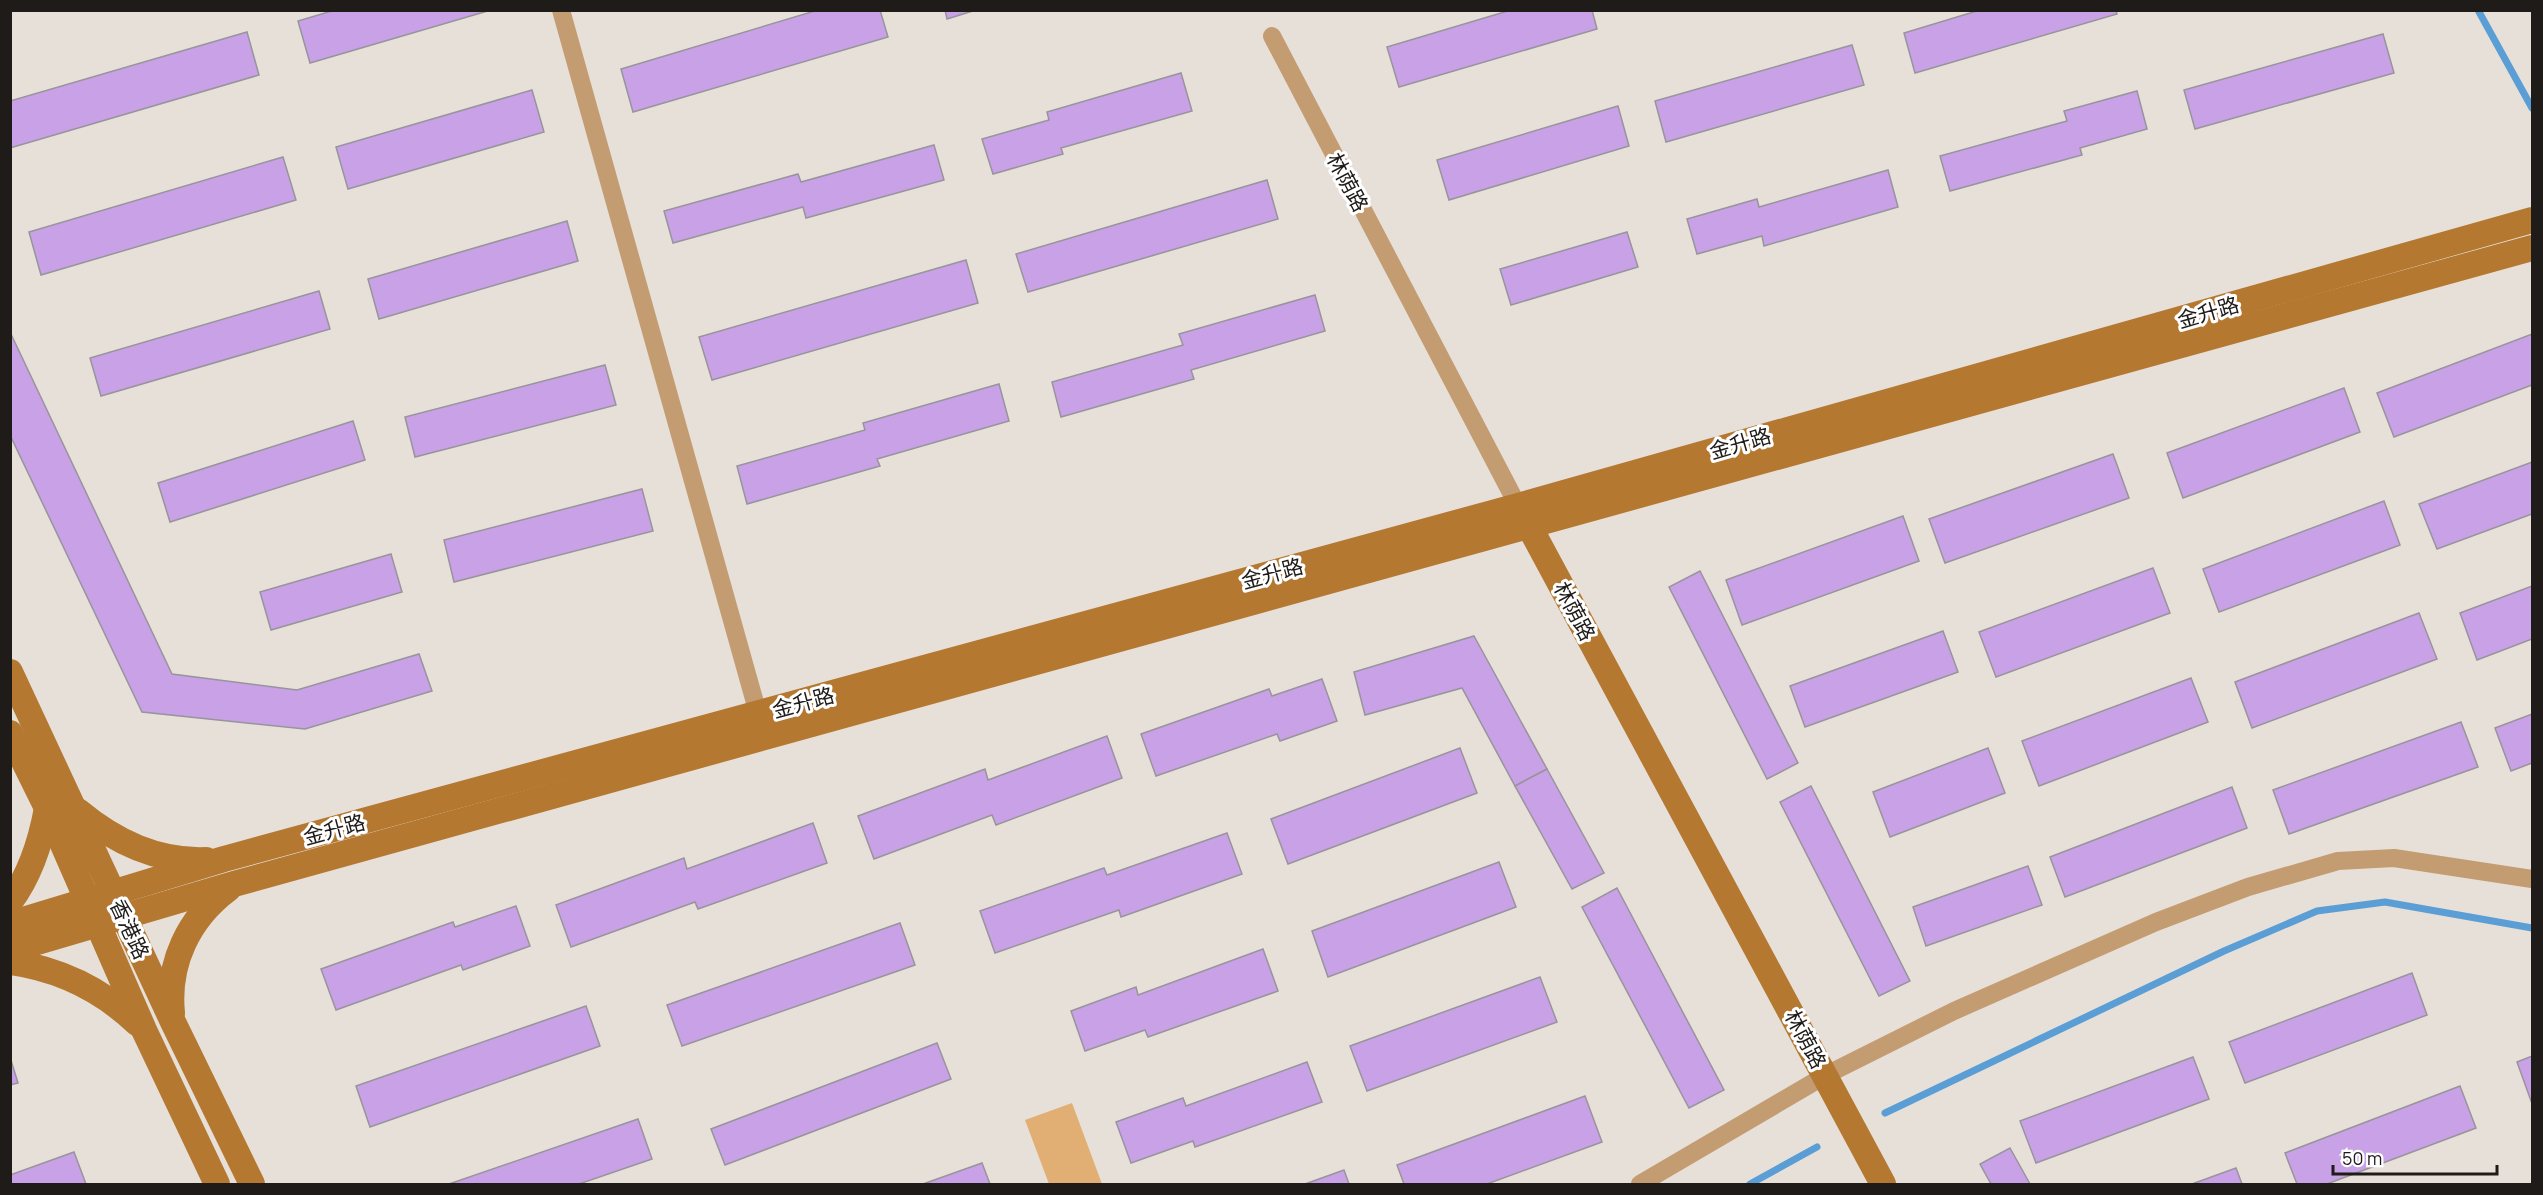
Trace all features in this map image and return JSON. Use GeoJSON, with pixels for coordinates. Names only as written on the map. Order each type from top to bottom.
{"type":"FeatureCollection","features":[{"type":"Feature","properties":{"kind":"main road","name":"金升路"},"geometry":{"type":"LineString","coordinates":[[1524,516],[2532,220]]}},
{"type":"Feature","properties":{"kind":"main road","name":"金升路"},"geometry":{"type":"LineString","coordinates":[[10,950],[762,726],[1524,516],[2532,248]]}},
{"type":"Feature","properties":{"kind":"main road","name":"林荫路"},"geometry":{"type":"LineString","coordinates":[[1524,516],[1883,1185]]}},
{"type":"Feature","properties":{"kind":"main road","name":"香港路"},"geometry":{"type":"LineString","coordinates":[[10,672],[173,1022],[252,1185]]}},
{"type":"Feature","properties":{"kind":"main road","name":"金升路"},"geometry":{"type":"LineString","coordinates":[[10,924],[224,859],[762,726]]}},
{"type":"Feature","properties":{"kind":"main road","name":"香港路"},"geometry":{"type":"LineString","coordinates":[[10,733],[47,808],[144,1030],[217,1185]]}},
{"type":"Feature","properties":{"kind":"main road"},"geometry":{"type":"LineString","coordinates":[[10,902],[27,875],[36,853],[47,808]]}},
{"type":"Feature","properties":{"kind":"main road"},"geometry":{"type":"LineString","coordinates":[[75,810],[113,837],[155,854],[201,860],[224,859]]}},
{"type":"Feature","properties":{"kind":"main road"},"geometry":{"type":"LineString","coordinates":[[173,1022],[172,976],[187,933],[208,906],[234,884]]}},
{"type":"Feature","properties":{"kind":"main road"},"geometry":{"type":"LineString","coordinates":[[10,962],[36,966],[66,975],[95,989],[121,1008],[144,1030]]}},
{"type":"Feature","properties":{"kind":"street"},"geometry":{"type":"LineString","coordinates":[[561,10],[762,726]]}},
{"type":"Feature","properties":{"kind":"street","name":"林荫路"},"geometry":{"type":"LineString","coordinates":[[1272,36],[1524,516]]}},
{"type":"Feature","properties":{"kind":"street"},"geometry":{"type":"LineString","coordinates":[[1640,1185],[1826,1075],[1954,1011],[2156,922],[2248,887],[2338,861],[2394,858],[2532,879]]}},
{"type":"Feature","properties":{"kind":"shaded area"},"geometry":{"type":"Polygon","coordinates":[[[1072,1103],[1102,1184],[1049,1184],[1025,1120],[1072,1103]]]}},
{"type":"Feature","properties":{"kind":"building"},"geometry":{"type":"Polygon","coordinates":[[[335,10],[491,10],[310,63],[298,21],[335,10]]]}},
{"type":"Feature","properties":{"kind":"building"},"geometry":{"type":"Polygon","coordinates":[[[818,10],[880,10],[888,37],[633,112],[621,69],[818,10]]]}},
{"type":"Feature","properties":{"kind":"building"},"geometry":{"type":"Polygon","coordinates":[[[945,10],[976,10],[947,19],[945,10]]]}},
{"type":"Feature","properties":{"kind":"building"},"geometry":{"type":"Polygon","coordinates":[[[1511,10],[1592,10],[1597,29],[1399,87],[1387,47],[1511,10]]]}},
{"type":"Feature","properties":{"kind":"building"},"geometry":{"type":"Polygon","coordinates":[[[1980,10],[2116,10],[2117,14],[1915,73],[1904,33],[1980,10]]]}},
{"type":"Feature","properties":{"kind":"building"},"geometry":{"type":"Polygon","coordinates":[[[247,32],[259,75],[10,148],[10,101],[247,32]]]}},
{"type":"Feature","properties":{"kind":"building"},"geometry":{"type":"Polygon","coordinates":[[[2383,34],[2394,73],[2195,129],[2184,90],[2383,34]]]}},
{"type":"Feature","properties":{"kind":"building"},"geometry":{"type":"Polygon","coordinates":[[[1852,45],[1864,85],[1666,142],[1655,101],[1852,45]]]}},
{"type":"Feature","properties":{"kind":"building"},"geometry":{"type":"Polygon","coordinates":[[[1181,73],[1192,111],[1061,148],[1063,154],[993,174],[982,139],[1049,120],[1047,112],[1181,73]]]}},
{"type":"Feature","properties":{"kind":"building"},"geometry":{"type":"Polygon","coordinates":[[[532,90],[544,132],[348,189],[336,147],[532,90]]]}},
{"type":"Feature","properties":{"kind":"building"},"geometry":{"type":"Polygon","coordinates":[[[2137,91],[2147,129],[2080,148],[2082,155],[1950,191],[1940,156],[2067,121],[2064,111],[2137,91]]]}},
{"type":"Feature","properties":{"kind":"building"},"geometry":{"type":"Polygon","coordinates":[[[1618,106],[1629,146],[1449,200],[1437,160],[1618,106]]]}},
{"type":"Feature","properties":{"kind":"building"},"geometry":{"type":"Polygon","coordinates":[[[934,145],[944,180],[806,218],[803,207],[673,243],[664,211],[798,174],[801,182],[934,145]]]}},
{"type":"Feature","properties":{"kind":"building"},"geometry":{"type":"Polygon","coordinates":[[[283,157],[296,200],[41,275],[29,232],[283,157]]]}},
{"type":"Feature","properties":{"kind":"building"},"geometry":{"type":"Polygon","coordinates":[[[1888,170],[1898,207],[1764,246],[1762,236],[1697,254],[1687,219],[1757,199],[1759,207],[1888,170]]]}},
{"type":"Feature","properties":{"kind":"building"},"geometry":{"type":"Polygon","coordinates":[[[1267,180],[1278,219],[1028,292],[1016,254],[1267,180]]]}},
{"type":"Feature","properties":{"kind":"building"},"geometry":{"type":"Polygon","coordinates":[[[567,221],[578,261],[379,319],[368,279],[567,221]]]}},
{"type":"Feature","properties":{"kind":"building"},"geometry":{"type":"Polygon","coordinates":[[[1627,232],[1638,267],[1511,305],[1500,269],[1627,232]]]}},
{"type":"Feature","properties":{"kind":"building"},"geometry":{"type":"Polygon","coordinates":[[[966,260],[978,303],[712,380],[699,337],[966,260]]]}},
{"type":"Feature","properties":{"kind":"building"},"geometry":{"type":"Polygon","coordinates":[[[319,291],[330,329],[101,396],[90,358],[319,291]]]}},
{"type":"Feature","properties":{"kind":"building"},"geometry":{"type":"Polygon","coordinates":[[[1315,295],[1325,331],[1191,370],[1194,379],[1061,417],[1052,382],[1183,345],[1179,334],[1315,295]]]}},
{"type":"Feature","properties":{"kind":"building"},"geometry":{"type":"Polygon","coordinates":[[[10,332],[172,674],[297,690],[419,654],[432,691],[305,729],[142,712],[10,435],[10,332]]]}},
{"type":"Feature","properties":{"kind":"building"},"geometry":{"type":"Polygon","coordinates":[[[2532,334],[2532,385],[2394,437],[2377,393],[2532,334]]]}},
{"type":"Feature","properties":{"kind":"building"},"geometry":{"type":"Polygon","coordinates":[[[605,365],[616,405],[415,457],[405,417],[605,365]]]}},
{"type":"Feature","properties":{"kind":"building"},"geometry":{"type":"Polygon","coordinates":[[[999,384],[1009,421],[877,459],[880,466],[747,504],[737,466],[865,430],[863,423],[999,384]]]}},
{"type":"Feature","properties":{"kind":"building"},"geometry":{"type":"Polygon","coordinates":[[[2344,388],[2360,432],[2183,498],[2167,453],[2344,388]]]}},
{"type":"Feature","properties":{"kind":"building"},"geometry":{"type":"Polygon","coordinates":[[[353,421],[365,460],[170,522],[158,483],[353,421]]]}},
{"type":"Feature","properties":{"kind":"building"},"geometry":{"type":"Polygon","coordinates":[[[2113,454],[2129,498],[1945,563],[1929,519],[2113,454]]]}},
{"type":"Feature","properties":{"kind":"building"},"geometry":{"type":"Polygon","coordinates":[[[2532,462],[2532,514],[2437,549],[2419,504],[2532,462]]]}},
{"type":"Feature","properties":{"kind":"building"},"geometry":{"type":"Polygon","coordinates":[[[642,489],[653,531],[454,582],[444,540],[642,489]]]}},
{"type":"Feature","properties":{"kind":"building"},"geometry":{"type":"Polygon","coordinates":[[[2384,501],[2400,545],[2219,612],[2203,569],[2384,501]]]}},
{"type":"Feature","properties":{"kind":"building"},"geometry":{"type":"Polygon","coordinates":[[[1903,516],[1919,561],[1742,625],[1726,580],[1903,516]]]}},
{"type":"Feature","properties":{"kind":"building"},"geometry":{"type":"Polygon","coordinates":[[[391,554],[402,592],[271,630],[260,592],[391,554]]]}},
{"type":"Feature","properties":{"kind":"building"},"geometry":{"type":"Polygon","coordinates":[[[2153,568],[2170,613],[1996,677],[1979,632],[2153,568]]]}},
{"type":"Feature","properties":{"kind":"building"},"geometry":{"type":"Polygon","coordinates":[[[1700,571],[1798,763],[1767,779],[1669,587],[1700,571]]]}},
{"type":"Feature","properties":{"kind":"building"},"geometry":{"type":"Polygon","coordinates":[[[2532,586],[2532,639],[2477,660],[2460,613],[2532,586]]]}},
{"type":"Feature","properties":{"kind":"building"},"geometry":{"type":"Polygon","coordinates":[[[2419,613],[2437,659],[2252,728],[2235,682],[2419,613]]]}},
{"type":"Feature","properties":{"kind":"building"},"geometry":{"type":"Polygon","coordinates":[[[1943,631],[1958,672],[1805,727],[1790,686],[1943,631]]]}},
{"type":"Feature","properties":{"kind":"building"},"geometry":{"type":"Polygon","coordinates":[[[1474,636],[1547,769],[1515,786],[1462,688],[1365,715],[1354,672],[1474,636]]]}},
{"type":"Feature","properties":{"kind":"building"},"geometry":{"type":"Polygon","coordinates":[[[2191,678],[2208,722],[2039,786],[2022,741],[2191,678]]]}},
{"type":"Feature","properties":{"kind":"building"},"geometry":{"type":"Polygon","coordinates":[[[1322,679],[1337,721],[1280,741],[1277,734],[1156,776],[1141,734],[1269,689],[1272,696],[1322,679]]]}},
{"type":"Feature","properties":{"kind":"building"},"geometry":{"type":"Polygon","coordinates":[[[2532,714],[2532,763],[2511,771],[2495,728],[2532,714]]]}},
{"type":"Feature","properties":{"kind":"building"},"geometry":{"type":"Polygon","coordinates":[[[2461,722],[2478,767],[2289,834],[2273,790],[2461,722]]]}},
{"type":"Feature","properties":{"kind":"building"},"geometry":{"type":"Polygon","coordinates":[[[1107,736],[1122,778],[996,825],[992,815],[874,859],[858,816],[985,769],[988,780],[1107,736]]]}},
{"type":"Feature","properties":{"kind":"building"},"geometry":{"type":"Polygon","coordinates":[[[1460,748],[1477,793],[1288,864],[1271,819],[1460,748]]]}},
{"type":"Feature","properties":{"kind":"building"},"geometry":{"type":"Polygon","coordinates":[[[1988,748],[2005,793],[1890,837],[1873,792],[1988,748]]]}},
{"type":"Feature","properties":{"kind":"building"},"geometry":{"type":"Polygon","coordinates":[[[1547,769],[1604,873],[1572,889],[1515,786],[1547,769]]]}},
{"type":"Feature","properties":{"kind":"building"},"geometry":{"type":"Polygon","coordinates":[[[1811,786],[1910,981],[1879,996],[1780,802],[1811,786]]]}},
{"type":"Feature","properties":{"kind":"building"},"geometry":{"type":"Polygon","coordinates":[[[2232,787],[2247,828],[2065,897],[2050,857],[2232,787]]]}},
{"type":"Feature","properties":{"kind":"building"},"geometry":{"type":"Polygon","coordinates":[[[813,823],[827,863],[698,909],[695,902],[571,947],[556,905],[684,858],[687,869],[813,823]]]}},
{"type":"Feature","properties":{"kind":"building"},"geometry":{"type":"Polygon","coordinates":[[[1227,833],[1242,874],[1121,917],[1119,910],[995,953],[980,911],[1104,868],[1107,875],[1227,833]]]}},
{"type":"Feature","properties":{"kind":"building"},"geometry":{"type":"Polygon","coordinates":[[[1499,862],[1516,907],[1328,977],[1312,931],[1499,862]]]}},
{"type":"Feature","properties":{"kind":"building"},"geometry":{"type":"Polygon","coordinates":[[[2028,866],[2042,905],[1926,946],[1913,907],[2028,866]]]}},
{"type":"Feature","properties":{"kind":"building"},"geometry":{"type":"Polygon","coordinates":[[[1617,888],[1724,1090],[1689,1108],[1582,907],[1617,888]]]}},
{"type":"Feature","properties":{"kind":"building"},"geometry":{"type":"Polygon","coordinates":[[[516,906],[530,946],[463,970],[461,965],[336,1010],[321,969],[453,922],[455,927],[516,906]]]}},
{"type":"Feature","properties":{"kind":"building"},"geometry":{"type":"Polygon","coordinates":[[[900,923],[915,965],[682,1046],[667,1005],[900,923]]]}},
{"type":"Feature","properties":{"kind":"building"},"geometry":{"type":"Polygon","coordinates":[[[1263,949],[1278,991],[1148,1037],[1145,1030],[1085,1051],[1071,1011],[1136,987],[1138,995],[1263,949]]]}},
{"type":"Feature","properties":{"kind":"building"},"geometry":{"type":"Polygon","coordinates":[[[2412,973],[2427,1015],[2245,1083],[2229,1042],[2412,973]]]}},
{"type":"Feature","properties":{"kind":"building"},"geometry":{"type":"Polygon","coordinates":[[[1540,977],[1557,1022],[1367,1091],[1350,1046],[1540,977]]]}},
{"type":"Feature","properties":{"kind":"building"},"geometry":{"type":"Polygon","coordinates":[[[586,1006],[600,1046],[370,1127],[356,1086],[586,1006]]]}},
{"type":"Feature","properties":{"kind":"building"},"geometry":{"type":"Polygon","coordinates":[[[937,1043],[951,1079],[725,1165],[711,1129],[937,1043]]]}},
{"type":"Feature","properties":{"kind":"building"},"geometry":{"type":"Polygon","coordinates":[[[2532,1056],[2532,1100],[2531,1101],[2517,1062],[2532,1056]]]}},
{"type":"Feature","properties":{"kind":"building"},"geometry":{"type":"Polygon","coordinates":[[[10,1057],[18,1083],[10,1085],[10,1057]]]}},
{"type":"Feature","properties":{"kind":"building"},"geometry":{"type":"Polygon","coordinates":[[[2193,1057],[2209,1099],[2036,1163],[2020,1121],[2193,1057]]]}},
{"type":"Feature","properties":{"kind":"building"},"geometry":{"type":"Polygon","coordinates":[[[1307,1062],[1322,1102],[1195,1147],[1193,1141],[1131,1163],[1116,1122],[1183,1098],[1186,1106],[1307,1062]]]}},
{"type":"Feature","properties":{"kind":"building"},"geometry":{"type":"Polygon","coordinates":[[[2460,1086],[2476,1128],[2327,1184],[2297,1184],[2285,1153],[2460,1086]]]}},
{"type":"Feature","properties":{"kind":"building"},"geometry":{"type":"Polygon","coordinates":[[[1585,1096],[1602,1142],[1487,1184],[1404,1184],[1397,1165],[1585,1096]]]}},
{"type":"Feature","properties":{"kind":"building"},"geometry":{"type":"Polygon","coordinates":[[[638,1119],[652,1159],[579,1184],[449,1184],[638,1119]]]}},
{"type":"Feature","properties":{"kind":"building"},"geometry":{"type":"Polygon","coordinates":[[[2010,1148],[2030,1184],[1991,1184],[1980,1164],[2010,1148]]]}},
{"type":"Feature","properties":{"kind":"building"},"geometry":{"type":"Polygon","coordinates":[[[74,1152],[86,1184],[10,1184],[10,1175],[74,1152]]]}},
{"type":"Feature","properties":{"kind":"building"},"geometry":{"type":"Polygon","coordinates":[[[982,1163],[990,1184],[923,1184],[982,1163]]]}},
{"type":"Feature","properties":{"kind":"building"},"geometry":{"type":"Polygon","coordinates":[[[2236,1168],[2242,1184],[2192,1184],[2236,1168]]]}},
{"type":"Feature","properties":{"kind":"building"},"geometry":{"type":"Polygon","coordinates":[[[1344,1170],[1349,1184],[1305,1184],[1344,1170]]]}},
{"type":"Feature","properties":{"kind":"waterway"},"geometry":{"type":"LineString","coordinates":[[2478,10],[2532,108]]}},
{"type":"Feature","properties":{"kind":"waterway"},"geometry":{"type":"LineString","coordinates":[[1885,1113],[2224,951],[2317,911],[2385,902],[2532,928]]}},
{"type":"Feature","properties":{"kind":"waterway"},"geometry":{"type":"LineString","coordinates":[[1750,1184],[1817,1147]]}}]}
